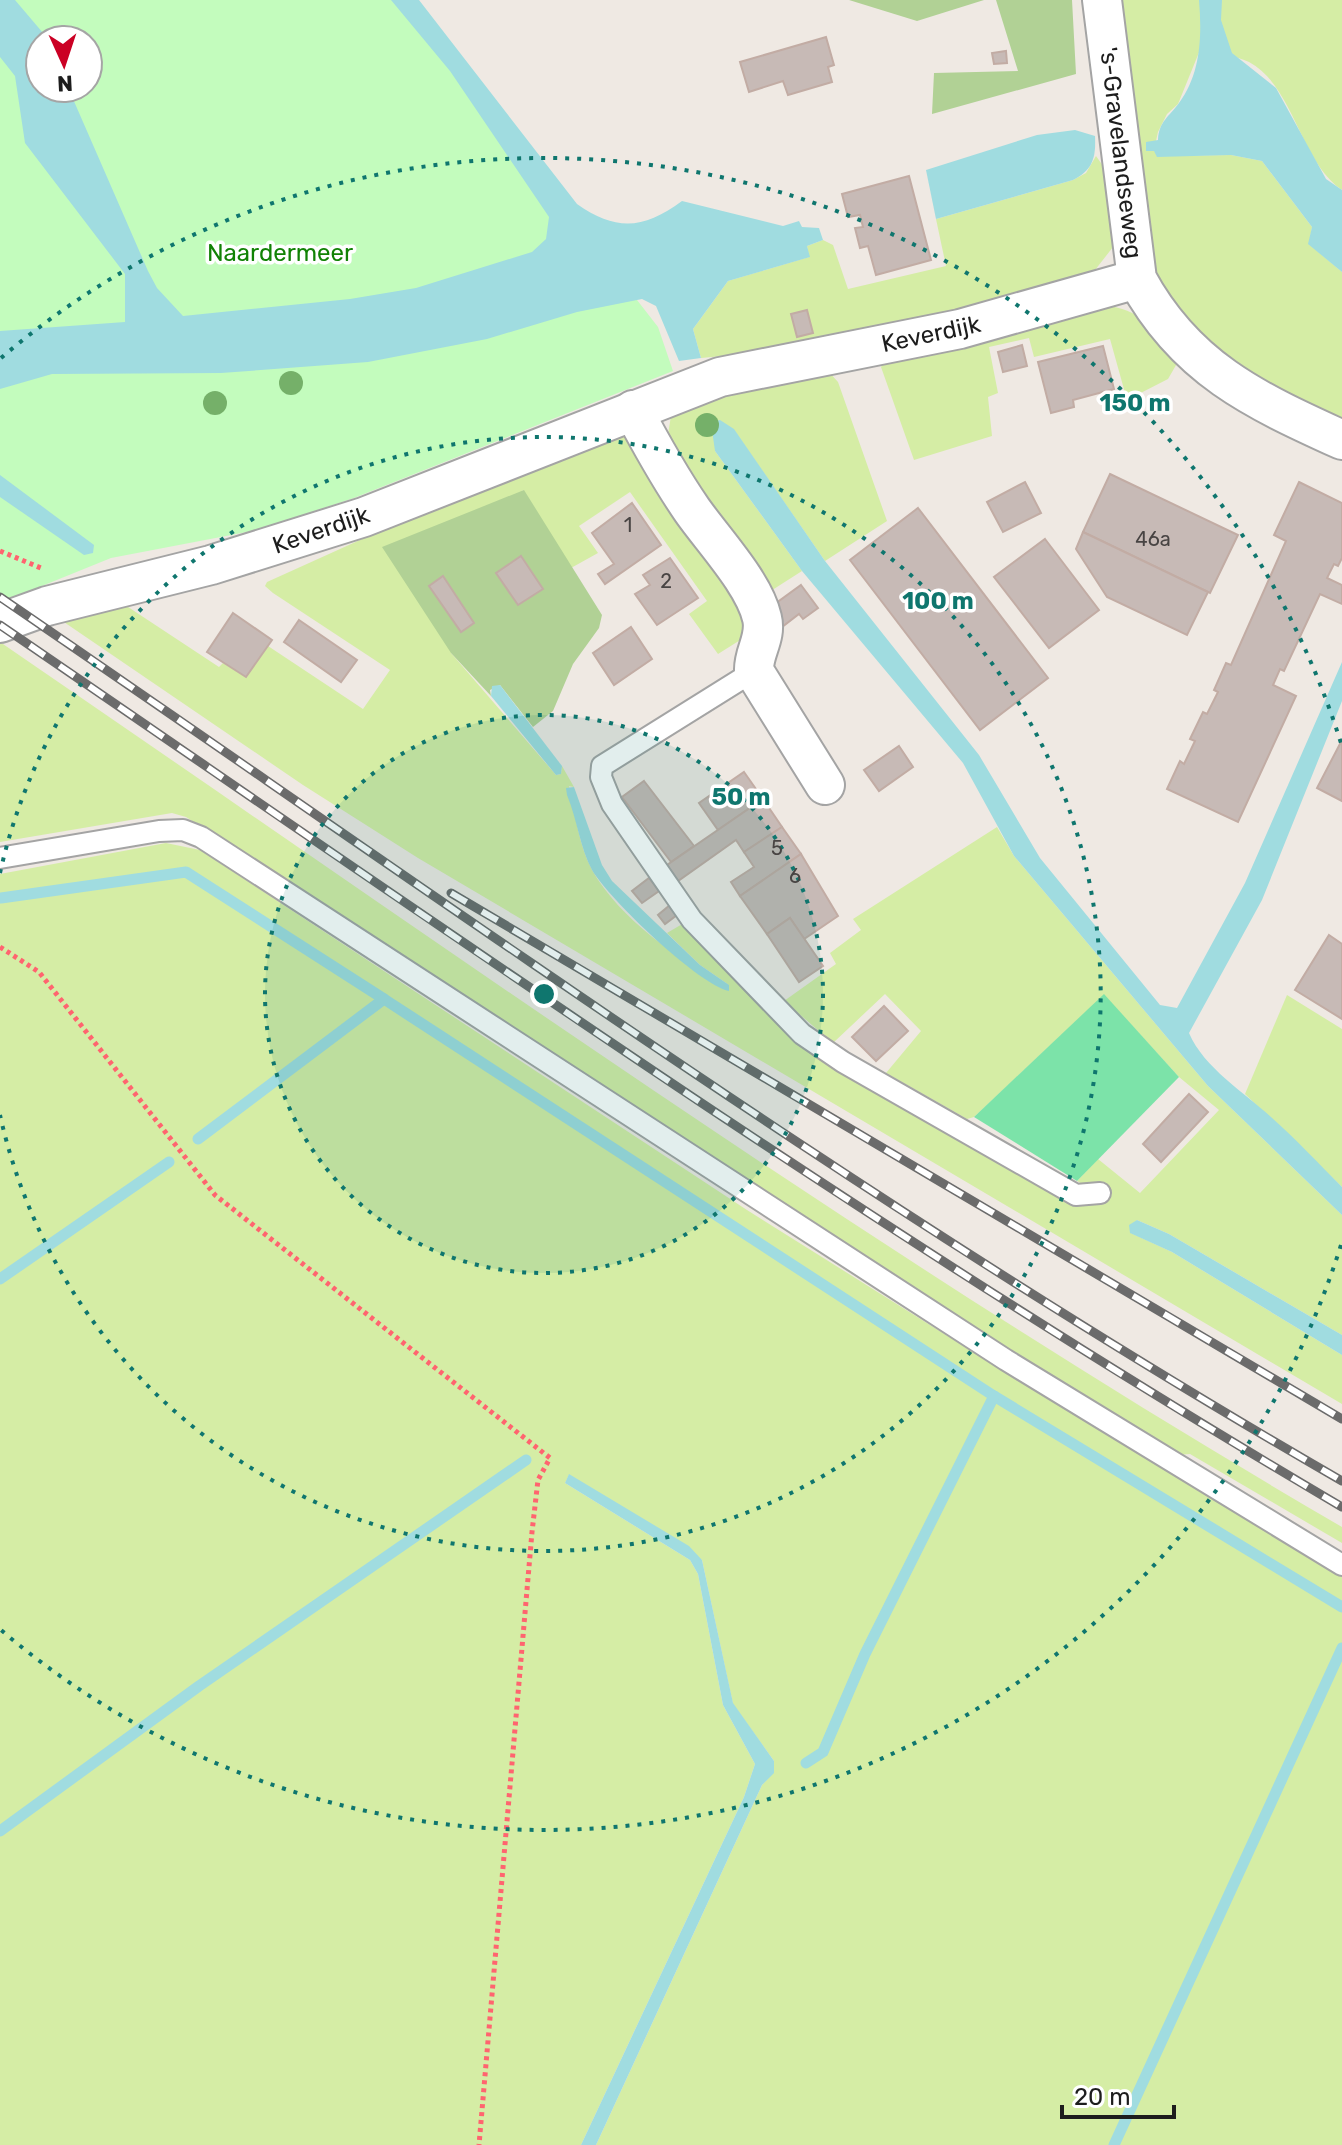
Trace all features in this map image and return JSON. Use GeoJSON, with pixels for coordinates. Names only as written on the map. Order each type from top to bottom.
{"type":"FeatureCollection","features":[{"type":"Feature","properties":{"kind":"street","name":"'s-Gravelandseweg"},"geometry":{"type":"LineString","coordinates":[[1102,0],[1137,279],[1154,310],[1194,356],[1222,379],[1259,403],[1342,440]]}},
{"type":"Feature","properties":{"kind":"street","name":"Keverdijk"},"geometry":{"type":"LineString","coordinates":[[0,623],[47,606],[281,545],[364,517],[720,377],[960,329],[1137,279]]}},
{"type":"Feature","properties":{"kind":"street"},"geometry":{"type":"LineString","coordinates":[[633,410],[691,509],[751,592],[762,618],[763,639],[753,658],[754,671],[825,785]]}},
{"type":"Feature","properties":{"kind":"lane"},"geometry":{"type":"LineString","coordinates":[[754,671],[602,766],[601,777],[612,804],[692,920],[802,1034],[843,1062],[1076,1195],[1100,1193]]}},
{"type":"Feature","properties":{"kind":"lane"},"geometry":{"type":"LineString","coordinates":[[0,858],[159,831],[183,830],[201,837],[993,1352],[1342,1565]]}},
{"type":"Feature","properties":{"kind":"path"},"geometry":{"type":"LineString","coordinates":[[0,551],[51,572]]}},
{"type":"Feature","properties":{"kind":"path"},"geometry":{"type":"LineString","coordinates":[[0,947],[39,972],[215,1195],[550,1458],[538,1480],[479,2145]]}},
{"type":"Feature","properties":{"kind":"green space","name":"Naardermeer"},"geometry":{"type":"Polygon","coordinates":[[[0,0],[404,0],[658,327],[673,371],[354,498],[257,530],[111,558],[0,603],[0,0]]]}},
{"type":"Feature","properties":{"kind":"green space"},"geometry":{"type":"Polygon","coordinates":[[[849,0],[984,0],[917,21],[849,0]]]}},
{"type":"Feature","properties":{"kind":"green space"},"geometry":{"type":"Polygon","coordinates":[[[996,0],[1072,0],[1076,74],[932,114],[934,73],[1018,71],[996,0]]]}},
{"type":"Feature","properties":{"kind":"green space"},"geometry":{"type":"Polygon","coordinates":[[[1118,0],[1342,0],[1342,190],[1316,161],[1287,105],[1264,73],[1249,62],[1231,56],[1200,50],[1178,104],[1167,114],[1158,132],[1154,150],[1157,156],[1231,155],[1262,161],[1312,227],[1309,244],[1342,272],[1342,426],[1209,349],[1155,279],[1118,0]]]}},
{"type":"Feature","properties":{"kind":"green space"},"geometry":{"type":"Polygon","coordinates":[[[1096,156],[1108,173],[1113,247],[1088,279],[1053,295],[745,354],[701,358],[693,329],[728,281],[809,257],[807,246],[823,240],[833,245],[848,289],[946,266],[936,219],[1073,180],[1086,173],[1096,156]]]}},
{"type":"Feature","properties":{"kind":"green space"},"geometry":{"type":"Polygon","coordinates":[[[1091,305],[1133,313],[1151,327],[1179,360],[1168,379],[1127,400],[1110,339],[1034,357],[1029,338],[989,347],[998,393],[988,397],[992,436],[914,460],[881,367],[887,358],[1091,305]]]}},
{"type":"Feature","properties":{"kind":"green space"},"geometry":{"type":"Polygon","coordinates":[[[828,371],[838,382],[887,521],[825,561],[734,430],[715,451],[802,571],[766,594],[667,440],[672,410],[686,402],[828,371]]]}},
{"type":"Feature","properties":{"kind":"green space"},"geometry":{"type":"Polygon","coordinates":[[[615,435],[635,440],[747,606],[753,632],[718,654],[689,614],[707,601],[630,492],[579,526],[598,553],[571,568],[523,490],[451,653],[556,775],[561,774],[562,766],[574,787],[569,786],[584,851],[604,888],[635,922],[672,952],[729,985],[700,965],[667,933],[684,923],[899,1101],[1075,1206],[1091,1189],[1077,1181],[1098,1159],[1140,1193],[1219,1110],[1179,1077],[1104,995],[974,1117],[967,1119],[886,1073],[921,1031],[885,994],[833,1043],[784,1001],[836,964],[830,953],[861,930],[853,919],[997,827],[1014,856],[1208,1086],[1342,1215],[1342,1335],[1169,1234],[1137,1220],[1131,1233],[1172,1252],[1342,1355],[1342,1404],[418,858],[303,785],[58,618],[119,601],[219,667],[223,663],[246,677],[268,646],[363,709],[390,670],[273,593],[265,586],[267,582],[517,469],[615,435]]]}},
{"type":"Feature","properties":{"kind":"green space"},"geometry":{"type":"Polygon","coordinates":[[[524,490],[602,615],[599,628],[573,664],[553,711],[533,727],[500,685],[490,690],[491,696],[451,653],[382,547],[524,490]]]}},
{"type":"Feature","properties":{"kind":"green space"},"geometry":{"type":"Polygon","coordinates":[[[0,642],[497,984],[830,1208],[1169,1424],[1342,1527],[1342,1543],[1190,1454],[1177,1455],[979,1334],[186,817],[172,813],[0,842],[0,642]]]}},
{"type":"Feature","properties":{"kind":"green space"},"geometry":{"type":"Polygon","coordinates":[[[166,843],[200,850],[747,1210],[1040,1394],[1342,1577],[1342,2145],[596,2145],[762,1785],[773,1773],[774,1761],[733,1704],[702,1560],[569,1475],[565,1483],[690,1560],[698,1574],[723,1705],[755,1764],[744,1797],[581,2145],[0,2145],[0,874],[166,843]]]}},
{"type":"Feature","properties":{"kind":"green space"},"geometry":{"type":"Polygon","coordinates":[[[1104,994],[1179,1077],[1077,1181],[974,1117],[1104,994]]]}},
{"type":"Feature","properties":{"kind":"green space"},"geometry":{"type":"Polygon","coordinates":[[[1287,995],[1342,1029],[1342,1187],[1245,1094],[1287,995]]]}},
{"type":"Feature","properties":{"kind":"water"},"geometry":{"type":"Polygon","coordinates":[[[0,0],[15,0],[35,24],[24,24],[24,104],[75,104],[148,271],[157,288],[183,316],[350,299],[416,288],[532,252],[546,239],[549,217],[450,71],[391,0],[419,0],[577,204],[591,213],[630,224],[655,217],[682,201],[783,226],[799,221],[802,227],[819,228],[823,240],[807,246],[810,257],[728,281],[693,329],[701,358],[679,361],[656,306],[642,299],[577,312],[487,339],[368,362],[221,373],[52,374],[0,389],[0,331],[125,322],[125,274],[25,143],[15,76],[0,57],[0,0]]]}},
{"type":"Feature","properties":{"kind":"water"},"geometry":{"type":"Polygon","coordinates":[[[1199,0],[1222,0],[1221,20],[1232,53],[1276,88],[1326,179],[1342,190],[1342,272],[1308,244],[1312,227],[1262,161],[1231,155],[1157,157],[1154,151],[1146,151],[1146,142],[1158,140],[1162,124],[1179,103],[1192,79],[1200,40],[1199,0]]]}},
{"type":"Feature","properties":{"kind":"water"},"geometry":{"type":"Polygon","coordinates":[[[1075,130],[1095,136],[1092,162],[1080,176],[936,219],[926,170],[1037,135],[1075,130]]]}},
{"type":"Feature","properties":{"kind":"water"},"geometry":{"type":"Polygon","coordinates":[[[720,420],[734,429],[825,561],[979,755],[1040,858],[1160,1005],[1177,1008],[1245,883],[1342,662],[1342,701],[1262,900],[1189,1033],[1214,1068],[1280,1125],[1342,1187],[1342,1215],[1208,1086],[1014,856],[963,763],[802,571],[715,451],[711,423],[720,420]]]}},
{"type":"Feature","properties":{"kind":"water"},"geometry":{"type":"Polygon","coordinates":[[[0,475],[94,545],[93,553],[84,555],[0,497],[0,475]]]}},
{"type":"Feature","properties":{"kind":"water"},"geometry":{"type":"Polygon","coordinates":[[[500,685],[562,766],[561,774],[556,775],[491,696],[492,686],[500,685]]]}},
{"type":"Feature","properties":{"kind":"water"},"geometry":{"type":"Polygon","coordinates":[[[574,787],[602,865],[612,881],[700,965],[729,985],[729,991],[697,974],[677,958],[616,900],[592,870],[567,795],[566,788],[574,787]]]}},
{"type":"Feature","properties":{"kind":"water"},"geometry":{"type":"Polygon","coordinates":[[[1137,1220],[1169,1234],[1342,1335],[1342,1355],[1172,1252],[1130,1233],[1129,1225],[1137,1220]]]}},
{"type":"Feature","properties":{"kind":"water"},"geometry":{"type":"Polygon","coordinates":[[[569,1474],[689,1546],[702,1560],[733,1703],[774,1761],[774,1773],[762,1785],[596,2145],[581,2145],[744,1797],[755,1764],[723,1705],[698,1574],[690,1560],[565,1483],[569,1474]]]}},
{"type":"Feature","properties":{"kind":"building"},"geometry":{"type":"Polygon","coordinates":[[[826,37],[834,65],[828,67],[832,82],[788,95],[783,81],[749,92],[740,62],[826,37]]]}},
{"type":"Feature","properties":{"kind":"building"},"geometry":{"type":"Polygon","coordinates":[[[1006,51],[1007,63],[994,64],[992,53],[1006,51]]]}},
{"type":"Feature","properties":{"kind":"building"},"geometry":{"type":"Polygon","coordinates":[[[909,176],[931,260],[876,275],[868,246],[860,248],[855,228],[863,227],[860,215],[848,217],[842,194],[909,176]]]}},
{"type":"Feature","properties":{"kind":"building"},"geometry":{"type":"Polygon","coordinates":[[[807,310],[813,333],[797,337],[791,314],[807,310]]]}},
{"type":"Feature","properties":{"kind":"building"},"geometry":{"type":"Polygon","coordinates":[[[1022,345],[1027,366],[1003,372],[998,352],[1022,345]]]}},
{"type":"Feature","properties":{"kind":"building"},"geometry":{"type":"Polygon","coordinates":[[[1103,346],[1114,389],[1073,400],[1074,407],[1051,413],[1038,362],[1103,346]]]}},
{"type":"Feature","properties":{"kind":"building"},"geometry":{"type":"Polygon","coordinates":[[[1110,474],[1238,535],[1210,593],[1083,532],[1110,474]]]}},
{"type":"Feature","properties":{"kind":"building"},"geometry":{"type":"Polygon","coordinates":[[[1025,482],[1041,513],[1003,532],[987,502],[1025,482]]]}},
{"type":"Feature","properties":{"kind":"building"},"geometry":{"type":"Polygon","coordinates":[[[1299,482],[1342,503],[1342,558],[1338,566],[1334,564],[1327,578],[1342,585],[1342,604],[1320,594],[1284,671],[1280,669],[1273,685],[1296,696],[1238,822],[1167,789],[1180,761],[1184,764],[1195,741],[1190,739],[1203,712],[1207,714],[1218,692],[1214,690],[1226,663],[1231,665],[1286,541],[1274,535],[1299,482]]]}},
{"type":"Feature","properties":{"kind":"building"},"geometry":{"type":"Polygon","coordinates":[[[632,503],[661,545],[605,584],[598,574],[614,564],[592,533],[632,503]]]}},
{"type":"Feature","properties":{"kind":"building"},"geometry":{"type":"Polygon","coordinates":[[[918,508],[1048,678],[980,730],[850,560],[918,508]]]}},
{"type":"Feature","properties":{"kind":"building"},"geometry":{"type":"Polygon","coordinates":[[[1083,532],[1208,592],[1187,635],[1107,597],[1076,549],[1083,532]]]}},
{"type":"Feature","properties":{"kind":"building"},"geometry":{"type":"Polygon","coordinates":[[[1045,539],[1099,610],[1049,648],[994,577],[1045,539]]]}},
{"type":"Feature","properties":{"kind":"building"},"geometry":{"type":"Polygon","coordinates":[[[521,556],[543,589],[518,605],[496,573],[521,556]]]}},
{"type":"Feature","properties":{"kind":"building"},"geometry":{"type":"Polygon","coordinates":[[[670,558],[698,598],[657,625],[635,594],[650,585],[643,575],[670,558]]]}},
{"type":"Feature","properties":{"kind":"building"},"geometry":{"type":"Polygon","coordinates":[[[443,576],[474,623],[461,632],[429,586],[443,576]]]}},
{"type":"Feature","properties":{"kind":"building"},"geometry":{"type":"Polygon","coordinates":[[[801,585],[818,608],[803,619],[799,614],[782,627],[768,609],[801,585]]]}},
{"type":"Feature","properties":{"kind":"building"},"geometry":{"type":"Polygon","coordinates":[[[233,613],[272,640],[246,677],[207,652],[233,613]]]}},
{"type":"Feature","properties":{"kind":"building"},"geometry":{"type":"Polygon","coordinates":[[[299,620],[357,660],[341,682],[284,642],[299,620]]]}},
{"type":"Feature","properties":{"kind":"building"},"geometry":{"type":"Polygon","coordinates":[[[631,627],[652,659],[614,685],[593,653],[631,627]]]}},
{"type":"Feature","properties":{"kind":"building"},"geometry":{"type":"Polygon","coordinates":[[[1342,740],[1342,801],[1317,788],[1342,740]]]}},
{"type":"Feature","properties":{"kind":"building"},"geometry":{"type":"Polygon","coordinates":[[[899,746],[913,767],[879,791],[864,770],[899,746]]]}},
{"type":"Feature","properties":{"kind":"building"},"geometry":{"type":"Polygon","coordinates":[[[744,772],[763,799],[718,830],[699,803],[744,772]]]}},
{"type":"Feature","properties":{"kind":"building"},"geometry":{"type":"Polygon","coordinates":[[[644,781],[694,846],[671,862],[622,797],[644,781]]]}},
{"type":"Feature","properties":{"kind":"building"},"geometry":{"type":"Polygon","coordinates":[[[763,799],[782,827],[744,852],[736,840],[678,881],[667,865],[763,799]]]}},
{"type":"Feature","properties":{"kind":"building"},"geometry":{"type":"Polygon","coordinates":[[[782,827],[801,854],[740,896],[731,882],[754,867],[744,852],[782,827]]]}},
{"type":"Feature","properties":{"kind":"building"},"geometry":{"type":"Polygon","coordinates":[[[801,854],[838,916],[804,939],[790,918],[767,934],[740,896],[801,854]]]}},
{"type":"Feature","properties":{"kind":"building"},"geometry":{"type":"Polygon","coordinates":[[[649,878],[659,891],[642,903],[632,891],[649,878]]]}},
{"type":"Feature","properties":{"kind":"building"},"geometry":{"type":"Polygon","coordinates":[[[670,905],[677,915],[665,924],[658,915],[670,905]]]}},
{"type":"Feature","properties":{"kind":"building"},"geometry":{"type":"Polygon","coordinates":[[[790,918],[823,966],[799,982],[767,934],[790,918]]]}},
{"type":"Feature","properties":{"kind":"building"},"geometry":{"type":"Polygon","coordinates":[[[1329,935],[1342,944],[1342,1019],[1295,990],[1329,935]]]}},
{"type":"Feature","properties":{"kind":"building"},"geometry":{"type":"Polygon","coordinates":[[[884,1006],[908,1031],[876,1061],[852,1037],[884,1006]]]}},
{"type":"Feature","properties":{"kind":"building"},"geometry":{"type":"Polygon","coordinates":[[[1189,1094],[1208,1112],[1161,1162],[1143,1144],[1189,1094]]]}},
{"type":"Feature","properties":{"kind":"waterway"},"geometry":{"type":"LineString","coordinates":[[1,898],[186,872],[384,999],[198,1139]]}},
{"type":"Feature","properties":{"kind":"waterway"},"geometry":{"type":"LineString","coordinates":[[384,999],[994,1396],[1342,1607]]}},
{"type":"Feature","properties":{"kind":"waterway"},"geometry":{"type":"LineString","coordinates":[[0,1279],[169,1162]]}},
{"type":"Feature","properties":{"kind":"waterway"},"geometry":{"type":"LineString","coordinates":[[806,1763],[823,1752],[865,1654],[994,1396]]}},
{"type":"Feature","properties":{"kind":"waterway"},"geometry":{"type":"LineString","coordinates":[[0,1831],[199,1686],[526,1460]]}},
{"type":"Feature","properties":{"kind":"waterway"},"geometry":{"type":"LineString","coordinates":[[1114,2145],[1342,1648]]}},
{"type":"Feature","properties":{"kind":"railway"},"geometry":{"type":"LineString","coordinates":[[0,597],[830,1164],[1169,1379],[1342,1481]]}},
{"type":"Feature","properties":{"kind":"railway"},"geometry":{"type":"LineString","coordinates":[[0,625],[497,965],[831,1188],[1170,1404],[1342,1507]]}},
{"type":"Feature","properties":{"kind":"railway"},"geometry":{"type":"LineString","coordinates":[[451,893],[1342,1419]]}}]}
